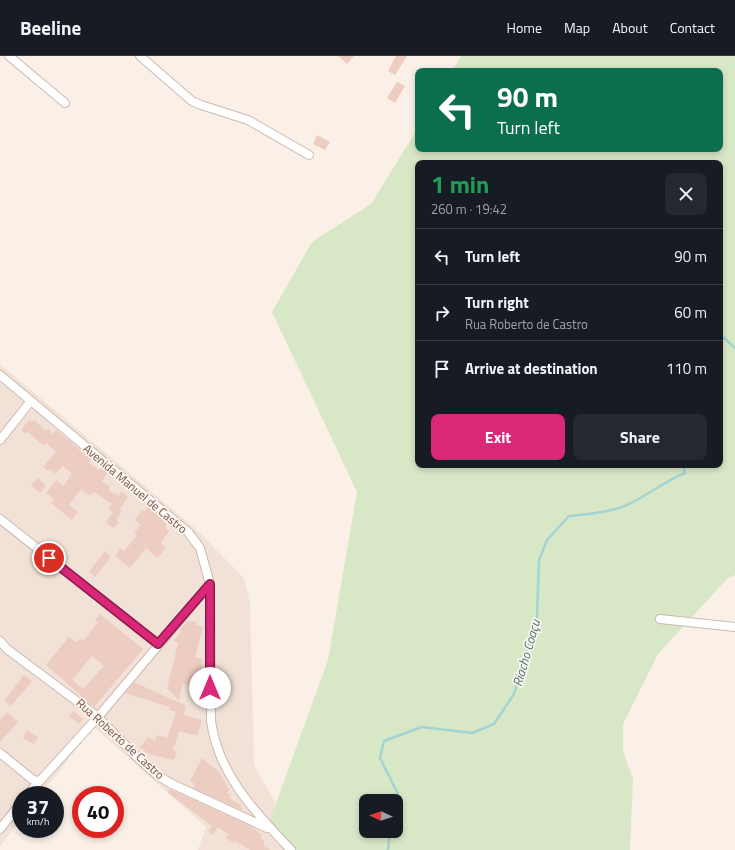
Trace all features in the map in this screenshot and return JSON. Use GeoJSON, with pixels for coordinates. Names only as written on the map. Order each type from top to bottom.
{"type":"FeatureCollection","features":[{"type":"Feature","properties":{"kind":"street"},"geometry":{"type":"LineString","coordinates":[[9,56],[65,104]]}},
{"type":"Feature","properties":{"kind":"street"},"geometry":{"type":"LineString","coordinates":[[140,56],[192,100],[201,105],[248,120],[309,155]]}},
{"type":"Feature","properties":{"kind":"street","name":"Avenida Manuel de Castro"},"geometry":{"type":"LineString","coordinates":[[0,375],[30,402],[188,532],[200,548],[210,584],[210,714],[214,741],[232,780],[251,807],[290,850]]}},
{"type":"Feature","properties":{"kind":"street"},"geometry":{"type":"LineString","coordinates":[[0,440],[30,402]]}},
{"type":"Feature","properties":{"kind":"street"},"geometry":{"type":"LineString","coordinates":[[0,519],[158,644]]}},
{"type":"Feature","properties":{"kind":"street"},"geometry":{"type":"LineString","coordinates":[[34,786],[38,781],[43,779],[98,716],[210,584]]}},
{"type":"Feature","properties":{"kind":"street"},"geometry":{"type":"LineString","coordinates":[[660,619],[735,627]]}},
{"type":"Feature","properties":{"kind":"street","name":"Rua Roberto de Castro"},"geometry":{"type":"LineString","coordinates":[[0,641],[7,649],[98,716],[138,758],[157,775],[170,783],[272,830]]}},
{"type":"Feature","properties":{"kind":"street"},"geometry":{"type":"LineString","coordinates":[[0,753],[33,780],[38,781]]}},
{"type":"Feature","properties":{"kind":"street"},"geometry":{"type":"LineString","coordinates":[[0,829],[12,814]]}},
{"type":"Feature","properties":{"kind":"shaded area"},"geometry":{"type":"Polygon","coordinates":[[[0,364],[197,530],[244,578],[250,604],[254,765],[295,838],[307,850],[198,850],[206,827],[94,727],[47,786],[12,786],[12,831],[0,846],[0,364]]]}},
{"type":"Feature","properties":{"kind":"green space"},"geometry":{"type":"Polygon","coordinates":[[[461,56],[735,56],[735,575],[727,579],[658,654],[623,724],[623,751],[633,779],[630,850],[296,850],[270,820],[328,660],[357,492],[272,312],[312,242],[371,204],[415,133],[415,152],[723,152],[723,68],[454,68],[461,56]]]}},
{"type":"Feature","properties":{"kind":"building"},"geometry":{"type":"Polygon","coordinates":[[[338,56],[354,56],[347,64],[338,56]]]}},
{"type":"Feature","properties":{"kind":"building"},"geometry":{"type":"Polygon","coordinates":[[[396,56],[407,56],[395,75],[388,71],[396,56]]]}},
{"type":"Feature","properties":{"kind":"building"},"geometry":{"type":"Polygon","coordinates":[[[397,82],[405,86],[395,103],[387,98],[397,82]]]}},
{"type":"Feature","properties":{"kind":"building"},"geometry":{"type":"Polygon","coordinates":[[[317,135],[330,142],[325,150],[313,144],[317,135]]]}},
{"type":"Feature","properties":{"kind":"building"},"geometry":{"type":"Polygon","coordinates":[[[29,420],[32,422],[34,420],[46,431],[48,429],[53,434],[56,430],[91,459],[89,463],[99,470],[101,467],[108,472],[102,481],[110,487],[108,490],[119,496],[122,492],[128,497],[119,510],[122,511],[116,520],[119,522],[114,528],[106,523],[113,512],[108,509],[112,504],[94,492],[90,496],[81,489],[69,505],[78,512],[72,520],[51,503],[54,499],[46,493],[56,480],[64,486],[72,473],[62,466],[56,474],[50,469],[48,471],[43,467],[56,452],[46,443],[44,446],[28,432],[26,434],[21,430],[29,420]]]}},
{"type":"Feature","properties":{"kind":"building"},"geometry":{"type":"Polygon","coordinates":[[[38,478],[46,486],[40,493],[31,485],[38,478]]]}},
{"type":"Feature","properties":{"kind":"building"},"geometry":{"type":"Polygon","coordinates":[[[148,507],[167,524],[165,527],[169,531],[161,543],[166,548],[157,558],[146,548],[130,568],[115,556],[121,548],[124,551],[137,536],[134,533],[141,525],[135,520],[142,509],[145,511],[148,507]]]}},
{"type":"Feature","properties":{"kind":"building"},"geometry":{"type":"Polygon","coordinates":[[[105,551],[111,557],[95,577],[89,572],[105,551]]]}},
{"type":"Feature","properties":{"kind":"building"},"geometry":{"type":"Polygon","coordinates":[[[100,614],[143,649],[94,707],[46,665],[69,637],[76,642],[81,639],[83,641],[98,622],[95,620],[100,614]],[[92,656],[72,680],[83,689],[104,666],[92,656]]]}},
{"type":"Feature","properties":{"kind":"building"},"geometry":{"type":"Polygon","coordinates":[[[188,621],[196,622],[196,625],[203,627],[195,657],[202,659],[201,672],[196,688],[182,684],[179,700],[167,689],[178,643],[173,641],[188,621]]]}},
{"type":"Feature","properties":{"kind":"building"},"geometry":{"type":"Polygon","coordinates":[[[24,675],[32,681],[11,706],[4,701],[24,675]]]}},
{"type":"Feature","properties":{"kind":"building"},"geometry":{"type":"Polygon","coordinates":[[[134,682],[186,706],[183,715],[202,720],[197,736],[179,731],[173,750],[177,751],[174,760],[149,754],[140,747],[148,737],[155,741],[157,735],[167,738],[176,712],[169,710],[170,707],[125,693],[134,682]]]}},
{"type":"Feature","properties":{"kind":"building"},"geometry":{"type":"Polygon","coordinates":[[[73,711],[83,719],[79,724],[69,716],[73,711]]]}},
{"type":"Feature","properties":{"kind":"building"},"geometry":{"type":"Polygon","coordinates":[[[7,712],[18,722],[0,742],[0,720],[7,712]]]}},
{"type":"Feature","properties":{"kind":"building"},"geometry":{"type":"Polygon","coordinates":[[[27,730],[38,737],[34,744],[23,738],[27,730]]]}},
{"type":"Feature","properties":{"kind":"building"},"geometry":{"type":"Polygon","coordinates":[[[202,758],[219,772],[229,790],[227,793],[231,795],[229,798],[240,805],[242,808],[241,810],[193,788],[195,784],[190,781],[202,758]]]}},
{"type":"Feature","properties":{"kind":"building"},"geometry":{"type":"Polygon","coordinates":[[[170,789],[249,826],[262,835],[260,838],[264,840],[264,846],[270,850],[250,850],[235,841],[234,843],[226,838],[229,835],[218,827],[213,835],[208,831],[212,826],[167,792],[170,789]]]}},
{"type":"Feature","properties":{"kind":"waterway","name":"Riacho Coaçu"},"geometry":{"type":"LineString","coordinates":[[723,337],[735,348]]}},
{"type":"Feature","properties":{"kind":"waterway","name":"Riacho Coaçu"},"geometry":{"type":"LineString","coordinates":[[398,794],[380,758],[384,741],[422,727],[472,733],[494,724],[514,694],[537,617],[539,560],[547,540],[569,516],[602,512],[626,505],[685,473],[684,468]]}},
{"type":"Feature","properties":{"kind":"waterway","name":"Riacho Coaçu"},"geometry":{"type":"LineString","coordinates":[[388,850],[389,838]]}},
{"type":"Feature","properties":{"kind":"route"},"geometry":{"type":"LineString","coordinates":[[49,558],[158,644],[210,584],[210,688]]}}]}
